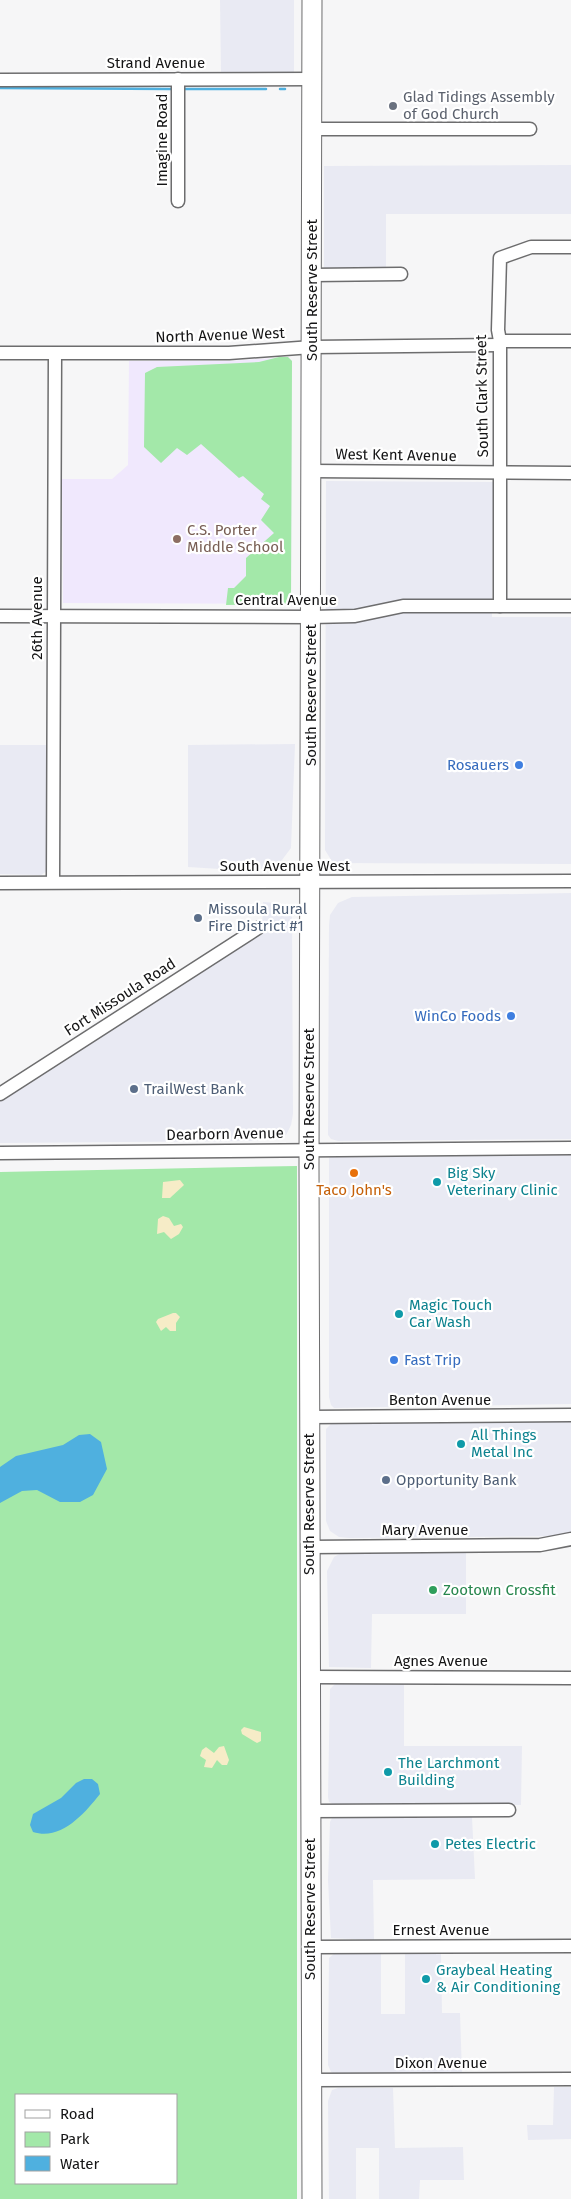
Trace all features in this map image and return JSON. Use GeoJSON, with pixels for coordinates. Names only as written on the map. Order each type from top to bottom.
{"type":"FeatureCollection","features":[{"type":"Feature","properties":{"kind":"highway","name":"South Reserve Street"},"geometry":{"type":"LineString","coordinates":[[312,0],[309,1150],[312,2199]]}},
{"type":"Feature","properties":{"kind":"street","name":"Imagine Road"},"geometry":{"type":"LineString","coordinates":[[178,79],[178,201]]}},
{"type":"Feature","properties":{"kind":"street","name":"Strand Avenue"},"geometry":{"type":"LineString","coordinates":[[0,80],[312,79]]}},
{"type":"Feature","properties":{"kind":"street"},"geometry":{"type":"LineString","coordinates":[[312,129],[530,129]]}},
{"type":"Feature","properties":{"kind":"street","name":"South Clark Street"},"geometry":{"type":"LineString","coordinates":[[500,606],[500,343],[498,330],[500,258],[532,247],[570,247]]}},
{"type":"Feature","properties":{"kind":"street"},"geometry":{"type":"LineString","coordinates":[[312,275],[401,274]]}},
{"type":"Feature","properties":{"kind":"street","name":"North Avenue West"},"geometry":{"type":"LineString","coordinates":[[0,353],[229,353],[312,347],[571,341]]}},
{"type":"Feature","properties":{"kind":"street","name":"26th Avenue"},"geometry":{"type":"LineString","coordinates":[[53,882],[55,354]]}},
{"type":"Feature","properties":{"kind":"street","name":"West Kent Avenue"},"geometry":{"type":"LineString","coordinates":[[312,471],[571,473]]}},
{"type":"Feature","properties":{"kind":"street","name":"Central Avenue"},"geometry":{"type":"LineString","coordinates":[[0,616],[311,617],[355,616],[403,606],[571,606]]}},
{"type":"Feature","properties":{"kind":"street","name":"South Avenue West"},"geometry":{"type":"LineString","coordinates":[[0,882],[571,881]]}},
{"type":"Feature","properties":{"kind":"street","name":"Fort Missoula Road"},"geometry":{"type":"LineString","coordinates":[[0,1094],[258,928]]}},
{"type":"Feature","properties":{"kind":"street","name":"Dearborn Avenue"},"geometry":{"type":"LineString","coordinates":[[0,1152],[571,1148]]}},
{"type":"Feature","properties":{"kind":"street","name":"Benton Avenue"},"geometry":{"type":"LineString","coordinates":[[309,1417],[571,1415]]}},
{"type":"Feature","properties":{"kind":"street"},"geometry":{"type":"LineString","coordinates":[[540,1545],[571,1539]]}},
{"type":"Feature","properties":{"kind":"street"},"geometry":{"type":"LineString","coordinates":[[540,1545],[571,1552]]}},
{"type":"Feature","properties":{"kind":"street","name":"Mary Avenue"},"geometry":{"type":"LineString","coordinates":[[310,1547],[540,1545]]}},
{"type":"Feature","properties":{"kind":"street","name":"Agnes Avenue"},"geometry":{"type":"LineString","coordinates":[[310,1677],[571,1678]]}},
{"type":"Feature","properties":{"kind":"street"},"geometry":{"type":"LineString","coordinates":[[310,1811],[509,1810]]}},
{"type":"Feature","properties":{"kind":"street","name":"Ernest Avenue"},"geometry":{"type":"LineString","coordinates":[[311,1947],[571,1946]]}},
{"type":"Feature","properties":{"kind":"street","name":"Dixon Avenue"},"geometry":{"type":"LineString","coordinates":[[311,2080],[571,2079]]}},
{"type":"Feature","properties":{"kind":"shaded area"},"geometry":{"type":"Polygon","coordinates":[[[220,0],[294,0],[294,74],[221,72],[220,0]]]}},
{"type":"Feature","properties":{"kind":"shaded area"},"geometry":{"type":"Polygon","coordinates":[[[571,165],[571,214],[386,214],[386,281],[324,282],[324,166],[571,165]]]}},
{"type":"Feature","properties":{"kind":"shaded area","name":"C.S. Porter Middle School"},"geometry":{"type":"Polygon","coordinates":[[[288,357],[292,361],[291,599],[289,604],[63,603],[62,479],[112,479],[128,465],[129,361],[231,361],[288,357]]]}},
{"type":"Feature","properties":{"kind":"shaded area"},"geometry":{"type":"Polygon","coordinates":[[[326,481],[493,482],[492,617],[571,617],[571,864],[333,863],[325,850],[326,481]]]}},
{"type":"Feature","properties":{"kind":"shaded area"},"geometry":{"type":"Polygon","coordinates":[[[295,744],[291,848],[282,860],[269,867],[252,871],[188,867],[188,745],[295,744]]]}},
{"type":"Feature","properties":{"kind":"shaded area"},"geometry":{"type":"Polygon","coordinates":[[[0,745],[53,745],[53,867],[41,875],[0,874],[0,745]]]}},
{"type":"Feature","properties":{"kind":"shaded area"},"geometry":{"type":"Polygon","coordinates":[[[571,893],[571,1139],[338,1141],[331,1139],[328,1135],[329,925],[330,915],[338,903],[352,897],[571,893]]]}},
{"type":"Feature","properties":{"kind":"shaded area"},"geometry":{"type":"Polygon","coordinates":[[[263,902],[277,903],[288,908],[292,917],[293,1114],[291,1125],[286,1135],[271,1139],[249,1141],[0,1143],[0,1100],[262,931],[263,902]]]}},
{"type":"Feature","properties":{"kind":"shaded area"},"geometry":{"type":"Polygon","coordinates":[[[571,1154],[571,1404],[334,1408],[329,1397],[329,1158],[333,1155],[571,1154]]]}},
{"type":"Feature","properties":{"kind":"shaded area"},"geometry":{"type":"Polygon","coordinates":[[[571,1420],[571,1536],[349,1538],[339,1537],[330,1531],[326,1521],[326,1429],[332,1423],[571,1420]]]}},
{"type":"Feature","properties":{"kind":"shaded area"},"geometry":{"type":"Polygon","coordinates":[[[466,1551],[466,1614],[372,1614],[371,1668],[329,1667],[327,1571],[334,1557],[341,1553],[354,1552],[466,1551]]]}},
{"type":"Feature","properties":{"kind":"shaded area"},"geometry":{"type":"Polygon","coordinates":[[[335,1684],[404,1684],[404,1746],[522,1746],[521,1805],[336,1805],[329,1802],[330,1689],[335,1684]]]}},
{"type":"Feature","properties":{"kind":"shaded area"},"geometry":{"type":"Polygon","coordinates":[[[472,1817],[475,1879],[373,1880],[374,1940],[331,1938],[328,1880],[330,1822],[332,1818],[472,1817]]]}},
{"type":"Feature","properties":{"kind":"shaded area"},"geometry":{"type":"Polygon","coordinates":[[[334,1954],[381,1954],[381,2014],[405,2014],[405,1954],[441,1954],[442,2013],[460,2013],[462,2073],[335,2074],[331,2072],[328,2065],[329,1958],[334,1954]]]}},
{"type":"Feature","properties":{"kind":"shaded area"},"geometry":{"type":"Polygon","coordinates":[[[554,2087],[571,2087],[571,2139],[528,2140],[527,2125],[553,2125],[554,2087]]]}},
{"type":"Feature","properties":{"kind":"shaded area"},"geometry":{"type":"Polygon","coordinates":[[[338,2088],[393,2088],[395,2148],[463,2147],[464,2180],[420,2180],[419,2199],[379,2199],[379,2148],[356,2148],[356,2199],[329,2199],[328,2101],[332,2090],[338,2088]]]}},
{"type":"Feature","properties":{"kind":"green space"},"geometry":{"type":"Polygon","coordinates":[[[279,357],[288,357],[292,361],[291,602],[289,604],[226,605],[228,588],[234,588],[246,576],[246,558],[274,533],[261,520],[270,506],[261,499],[264,494],[243,476],[239,478],[201,444],[187,455],[177,448],[161,463],[144,447],[145,373],[157,367],[259,362],[279,357]]]}},
{"type":"Feature","properties":{"kind":"green space"},"geometry":{"type":"Polygon","coordinates":[[[297,1166],[297,2199],[0,2199],[0,1172],[297,1166]]]}},
{"type":"Feature","properties":{"kind":"sand"},"geometry":{"type":"Polygon","coordinates":[[[180,1180],[184,1185],[170,1198],[162,1198],[163,1182],[180,1180]]]}},
{"type":"Feature","properties":{"kind":"sand"},"geometry":{"type":"Polygon","coordinates":[[[163,1216],[169,1218],[174,1226],[181,1224],[183,1227],[179,1234],[171,1239],[164,1232],[157,1234],[158,1219],[163,1216]]]}},
{"type":"Feature","properties":{"kind":"sand"},"geometry":{"type":"Polygon","coordinates":[[[173,1313],[180,1317],[176,1323],[176,1331],[170,1331],[166,1327],[161,1331],[156,1322],[158,1319],[173,1313]]]}},
{"type":"Feature","properties":{"kind":"sand"},"geometry":{"type":"Polygon","coordinates":[[[244,1727],[261,1732],[261,1741],[257,1743],[242,1734],[241,1730],[244,1727]]]}},
{"type":"Feature","properties":{"kind":"sand"},"geometry":{"type":"Polygon","coordinates":[[[224,1746],[229,1760],[227,1765],[222,1765],[217,1760],[212,1768],[204,1767],[206,1760],[200,1756],[202,1750],[206,1747],[214,1753],[219,1747],[224,1746]]]}},
{"type":"Feature","properties":{"kind":"water"},"geometry":{"type":"Polygon","coordinates":[[[90,1434],[101,1442],[107,1469],[93,1495],[80,1502],[60,1502],[37,1490],[22,1491],[0,1503],[0,1467],[16,1456],[63,1445],[79,1435],[90,1434]]]}},
{"type":"Feature","properties":{"kind":"water"},"geometry":{"type":"Polygon","coordinates":[[[84,1779],[92,1779],[98,1784],[100,1794],[87,1810],[71,1824],[53,1833],[33,1832],[30,1825],[33,1814],[61,1798],[76,1783],[84,1779]]]}},
{"type":"Feature","properties":{"kind":"waterway"},"geometry":{"type":"LineString","coordinates":[[0,88],[171,89]]}},
{"type":"Feature","properties":{"kind":"waterway"},"geometry":{"type":"LineString","coordinates":[[185,89],[266,89]]}},
{"type":"Feature","properties":{"kind":"waterway"},"geometry":{"type":"LineString","coordinates":[[280,89],[285,89]]}},
{"type":"Feature","properties":{"kind":"place","name":"Glad Tidings Assembly of God Church"},"geometry":{"type":"Point","coordinates":[393,106]}},
{"type":"Feature","properties":{"kind":"place","name":"C.S. Porter Middle School"},"geometry":{"type":"Point","coordinates":[177,539]}},
{"type":"Feature","properties":{"kind":"place","name":"Rosauers"},"geometry":{"type":"Point","coordinates":[519,765]}},
{"type":"Feature","properties":{"kind":"place","name":"Missoula Rural Fire District #1"},"geometry":{"type":"Point","coordinates":[198,918]}},
{"type":"Feature","properties":{"kind":"place","name":"WinCo Foods"},"geometry":{"type":"Point","coordinates":[511,1016]}},
{"type":"Feature","properties":{"kind":"place","name":"TrailWest Bank"},"geometry":{"type":"Point","coordinates":[134,1089]}},
{"type":"Feature","properties":{"kind":"place","name":"Taco John's"},"geometry":{"type":"Point","coordinates":[354,1173]}},
{"type":"Feature","properties":{"kind":"place","name":"Big Sky Veterinary Clinic"},"geometry":{"type":"Point","coordinates":[437,1182]}},
{"type":"Feature","properties":{"kind":"place","name":"Magic Touch Car Wash"},"geometry":{"type":"Point","coordinates":[399,1314]}},
{"type":"Feature","properties":{"kind":"place","name":"Fast Trip"},"geometry":{"type":"Point","coordinates":[394,1360]}},
{"type":"Feature","properties":{"kind":"place","name":"All Things Metal Inc"},"geometry":{"type":"Point","coordinates":[461,1444]}},
{"type":"Feature","properties":{"kind":"place","name":"Opportunity Bank"},"geometry":{"type":"Point","coordinates":[386,1480]}},
{"type":"Feature","properties":{"kind":"place","name":"Zootown Crossfit"},"geometry":{"type":"Point","coordinates":[433,1590]}},
{"type":"Feature","properties":{"kind":"place","name":"The Larchmont Building"},"geometry":{"type":"Point","coordinates":[388,1772]}},
{"type":"Feature","properties":{"kind":"place","name":"Petes Electric"},"geometry":{"type":"Point","coordinates":[435,1844]}},
{"type":"Feature","properties":{"kind":"place","name":"Graybeal Heating & Air Conditioning"},"geometry":{"type":"Point","coordinates":[426,1979]}}]}
